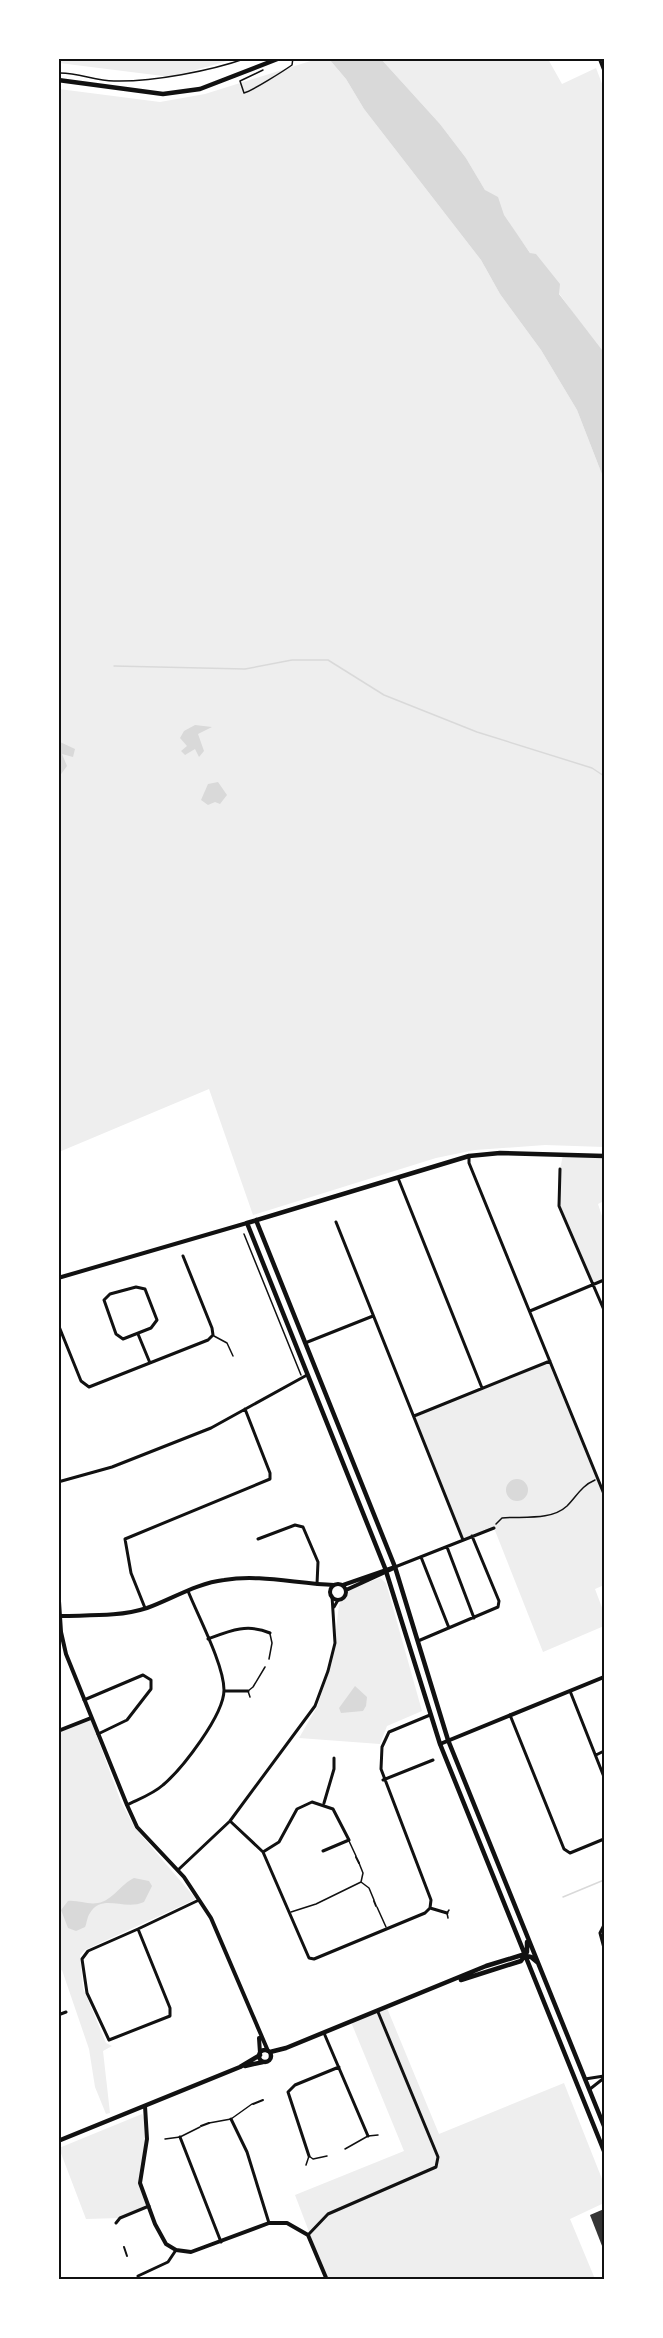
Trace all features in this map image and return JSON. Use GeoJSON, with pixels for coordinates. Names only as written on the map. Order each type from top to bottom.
{"type":"FeatureCollection","features":[{"type":"Feature","properties":{"kind":"main road"},"geometry":{"type":"LineString","coordinates":[[58,80],[163,94],[200,89],[279,59]]}},
{"type":"Feature","properties":{"kind":"main road"},"geometry":{"type":"LineString","coordinates":[[604,1156],[500,1153],[469,1156],[247,1223],[304,1376],[386,1571],[440,1744],[604,2151]]}},
{"type":"Feature","properties":{"kind":"main road"},"geometry":{"type":"LineString","coordinates":[[256,1220],[395,1567],[448,1740],[604,2126]]}},
{"type":"Feature","properties":{"kind":"main road"},"geometry":{"type":"LineString","coordinates":[[240,2067],[260,2054],[286,2048],[444,1985],[521,1961],[528,1949],[526,1934]]}},
{"type":"Feature","properties":{"kind":"main road"},"geometry":{"type":"LineString","coordinates":[[525,1955],[531,1957],[539,1965]]}},
{"type":"Feature","properties":{"kind":"main road"},"geometry":{"type":"LineString","coordinates":[[58,2141],[240,2067],[271,2059],[286,2048]]}},
{"type":"Feature","properties":{"kind":"main road"},"geometry":{"type":"LineString","coordinates":[[269,2052],[271,2059]]}},
{"type":"Feature","properties":{"kind":"main road"},"geometry":{"type":"LineString","coordinates":[[260,2054],[263,2062]]}},
{"type":"Feature","properties":{"kind":"street"},"geometry":{"type":"LineString","coordinates":[[599,58],[604,71]]}},
{"type":"Feature","properties":{"kind":"street"},"geometry":{"type":"LineString","coordinates":[[469,1156],[469,1163],[598,1479],[602,1483],[604,1494]]}},
{"type":"Feature","properties":{"kind":"street"},"geometry":{"type":"LineString","coordinates":[[560,1169],[559,1206],[604,1310]]}},
{"type":"Feature","properties":{"kind":"street"},"geometry":{"type":"LineString","coordinates":[[398,1178],[482,1388]]}},
{"type":"Feature","properties":{"kind":"street"},"geometry":{"type":"LineString","coordinates":[[336,1222],[464,1540]]}},
{"type":"Feature","properties":{"kind":"street"},"geometry":{"type":"LineString","coordinates":[[58,1278],[247,1223]]}},
{"type":"Feature","properties":{"kind":"street"},"geometry":{"type":"LineString","coordinates":[[58,1324],[81,1381],[86,1386],[208,1340],[213,1335],[212,1328],[183,1256]]}},
{"type":"Feature","properties":{"kind":"street"},"geometry":{"type":"LineString","coordinates":[[530,1311],[604,1280]]}},
{"type":"Feature","properties":{"kind":"street"},"geometry":{"type":"LineString","coordinates":[[136,1287],[145,1289],[157,1320],[155,1326],[138,1334],[123,1339],[116,1335],[104,1305],[105,1296],[136,1287]]}},
{"type":"Feature","properties":{"kind":"street"},"geometry":{"type":"LineString","coordinates":[[305,1343],[374,1316]]}},
{"type":"Feature","properties":{"kind":"street"},"geometry":{"type":"LineString","coordinates":[[138,1334],[150,1363]]}},
{"type":"Feature","properties":{"kind":"street"},"geometry":{"type":"LineString","coordinates":[[414,1416],[550,1360]]}},
{"type":"Feature","properties":{"kind":"street"},"geometry":{"type":"LineString","coordinates":[[58,1482],[112,1467],[211,1428],[304,1376]]}},
{"type":"Feature","properties":{"kind":"street"},"geometry":{"type":"LineString","coordinates":[[145,1608],[131,1573],[125,1539],[270,1479],[270,1473],[245,1409]]}},
{"type":"Feature","properties":{"kind":"street"},"geometry":{"type":"LineString","coordinates":[[258,1539],[295,1525],[303,1527],[318,1562],[318,1585]]}},
{"type":"Feature","properties":{"kind":"street"},"geometry":{"type":"LineString","coordinates":[[60,1616],[109,1615],[145,1608],[209,1583],[237,1578],[269,1578],[345,1587],[494,1528]]}},
{"type":"Feature","properties":{"kind":"street"},"geometry":{"type":"LineString","coordinates":[[418,1641],[496,1609],[499,1601],[472,1536]]}},
{"type":"Feature","properties":{"kind":"street"},"geometry":{"type":"LineString","coordinates":[[447,1547],[474,1618]]}},
{"type":"Feature","properties":{"kind":"street"},"geometry":{"type":"LineString","coordinates":[[421,1557],[449,1628]]}},
{"type":"Feature","properties":{"kind":"street"},"geometry":{"type":"LineString","coordinates":[[318,1585],[338,1600]]}},
{"type":"Feature","properties":{"kind":"street"},"geometry":{"type":"LineString","coordinates":[[178,1870],[230,1821],[315,1706],[332,1658],[334,1643],[331,1595],[334,1585]]}},
{"type":"Feature","properties":{"kind":"street"},"geometry":{"type":"LineString","coordinates":[[58,1586],[65,1648],[127,1805],[137,1827],[178,1870],[211,1918],[259,2034],[269,2052]]}},
{"type":"Feature","properties":{"kind":"street"},"geometry":{"type":"LineString","coordinates":[[333,1608],[338,1600],[344,1597],[345,1587]]}},
{"type":"Feature","properties":{"kind":"street"},"geometry":{"type":"LineString","coordinates":[[127,1805],[156,1790],[169,1780],[215,1721],[222,1704],[224,1691],[208,1639],[188,1591]]}},
{"type":"Feature","properties":{"kind":"street"},"geometry":{"type":"LineString","coordinates":[[208,1639],[240,1628],[259,1628],[270,1633]]}},
{"type":"Feature","properties":{"kind":"street"},"geometry":{"type":"LineString","coordinates":[[84,1700],[143,1675],[151,1680],[151,1689],[127,1720],[98,1734]]}},
{"type":"Feature","properties":{"kind":"street"},"geometry":{"type":"LineString","coordinates":[[440,1744],[604,1677]]}},
{"type":"Feature","properties":{"kind":"street"},"geometry":{"type":"LineString","coordinates":[[224,1691],[248,1691]]}},
{"type":"Feature","properties":{"kind":"street"},"geometry":{"type":"LineString","coordinates":[[570,1691],[604,1777]]}},
{"type":"Feature","properties":{"kind":"street"},"geometry":{"type":"LineString","coordinates":[[230,1821],[263,1852],[305,1954],[314,1959],[425,1913],[430,1908],[431,1900],[383,1780],[382,1747],[388,1732],[430,1715]]}},
{"type":"Feature","properties":{"kind":"street"},"geometry":{"type":"LineString","coordinates":[[510,1715],[564,1850],[570,1853],[604,1839]]}},
{"type":"Feature","properties":{"kind":"street"},"geometry":{"type":"LineString","coordinates":[[58,1731],[91,1718]]}},
{"type":"Feature","properties":{"kind":"street"},"geometry":{"type":"LineString","coordinates":[[596,1755],[604,1751]]}},
{"type":"Feature","properties":{"kind":"street"},"geometry":{"type":"LineString","coordinates":[[324,1804],[334,1769],[334,1758]]}},
{"type":"Feature","properties":{"kind":"street"},"geometry":{"type":"LineString","coordinates":[[383,1780],[433,1760]]}},
{"type":"Feature","properties":{"kind":"street"},"geometry":{"type":"LineString","coordinates":[[263,1852],[279,1842],[297,1809],[312,1802],[324,1804],[337,1814],[349,1840],[323,1851]]}},
{"type":"Feature","properties":{"kind":"street"},"geometry":{"type":"LineString","coordinates":[[356,1857],[359,1863]]}},
{"type":"Feature","properties":{"kind":"street"},"geometry":{"type":"LineString","coordinates":[[138,1929],[171,2012],[167,2019],[109,2040],[87,1993],[82,1959],[88,1951],[199,1900]]}},
{"type":"Feature","properties":{"kind":"street"},"geometry":{"type":"LineString","coordinates":[[374,1901],[376,1906]]}},
{"type":"Feature","properties":{"kind":"street"},"geometry":{"type":"LineString","coordinates":[[430,1908],[448,1912]]}},
{"type":"Feature","properties":{"kind":"street"},"geometry":{"type":"LineString","coordinates":[[604,1925],[600,1933],[604,1948]]}},
{"type":"Feature","properties":{"kind":"street"},"geometry":{"type":"LineString","coordinates":[[58,2015],[66,2012]]}},
{"type":"Feature","properties":{"kind":"street"},"geometry":{"type":"LineString","coordinates":[[308,2235],[328,2214],[436,2167],[438,2157],[378,2012]]}},
{"type":"Feature","properties":{"kind":"street"},"geometry":{"type":"LineString","coordinates":[[324,2033],[368,2136]]}},
{"type":"Feature","properties":{"kind":"street"},"geometry":{"type":"LineString","coordinates":[[259,2034],[260,2054]]}},
{"type":"Feature","properties":{"kind":"street"},"geometry":{"type":"LineString","coordinates":[[309,2156],[288,2092],[296,2085],[339,2067]]}},
{"type":"Feature","properties":{"kind":"street"},"geometry":{"type":"LineString","coordinates":[[585,2079],[604,2077]]}},
{"type":"Feature","properties":{"kind":"street"},"geometry":{"type":"LineString","coordinates":[[590,2089],[604,2077]]}},
{"type":"Feature","properties":{"kind":"street"},"geometry":{"type":"LineString","coordinates":[[253,2104],[263,2100]]}},
{"type":"Feature","properties":{"kind":"street"},"geometry":{"type":"LineString","coordinates":[[146,2106],[147,2139],[139,2177],[148,2206],[162,2238],[176,2250],[191,2252],[269,2223],[287,2223],[308,2235],[327,2280]]}},
{"type":"Feature","properties":{"kind":"street"},"geometry":{"type":"LineString","coordinates":[[139,2108],[145,2120]]}},
{"type":"Feature","properties":{"kind":"street"},"geometry":{"type":"LineString","coordinates":[[231,2119],[247,2152],[269,2223]]}},
{"type":"Feature","properties":{"kind":"street"},"geometry":{"type":"LineString","coordinates":[[201,2126],[209,2123]]}},
{"type":"Feature","properties":{"kind":"street"},"geometry":{"type":"LineString","coordinates":[[180,2137],[221,2242]]}},
{"type":"Feature","properties":{"kind":"street"},"geometry":{"type":"LineString","coordinates":[[116,2223],[120,2218],[148,2206]]}},
{"type":"Feature","properties":{"kind":"street"},"geometry":{"type":"LineString","coordinates":[[123,2247],[127,2256]]}},
{"type":"Feature","properties":{"kind":"street"},"geometry":{"type":"LineString","coordinates":[[138,2276],[168,2262],[176,2250]]}},
{"type":"Feature","properties":{"kind":"lane"},"geometry":{"type":"LineString","coordinates":[[213,1335],[224,1340],[233,1356]]}},
{"type":"Feature","properties":{"kind":"lane"},"geometry":{"type":"LineString","coordinates":[[269,1659],[273,1643],[270,1633]]}},
{"type":"Feature","properties":{"kind":"lane"},"geometry":{"type":"LineString","coordinates":[[250,1697],[248,1691],[266,1667]]}},
{"type":"Feature","properties":{"kind":"lane"},"geometry":{"type":"LineString","coordinates":[[349,1840],[356,1857]]}},
{"type":"Feature","properties":{"kind":"lane"},"geometry":{"type":"LineString","coordinates":[[359,1863],[363,1873],[361,1882]]}},
{"type":"Feature","properties":{"kind":"lane"},"geometry":{"type":"LineString","coordinates":[[288,1913],[316,1904],[361,1882]]}},
{"type":"Feature","properties":{"kind":"lane"},"geometry":{"type":"LineString","coordinates":[[361,1882],[369,1888],[374,1901]]}},
{"type":"Feature","properties":{"kind":"lane"},"geometry":{"type":"LineString","coordinates":[[376,1906],[386,1928]]}},
{"type":"Feature","properties":{"kind":"lane"},"geometry":{"type":"LineString","coordinates":[[448,1912],[448,1918]]}},
{"type":"Feature","properties":{"kind":"lane"},"geometry":{"type":"LineString","coordinates":[[209,2123],[231,2119],[253,2104]]}},
{"type":"Feature","properties":{"kind":"lane"},"geometry":{"type":"LineString","coordinates":[[165,2139],[180,2137],[201,2126]]}},
{"type":"Feature","properties":{"kind":"lane"},"geometry":{"type":"LineString","coordinates":[[345,2149],[368,2136],[378,2135]]}},
{"type":"Feature","properties":{"kind":"lane"},"geometry":{"type":"LineString","coordinates":[[306,2165],[309,2156],[320,2159],[327,2156]]}},
{"type":"Feature","properties":{"kind":"path"},"geometry":{"type":"LineString","coordinates":[[58,73],[126,81],[180,76],[247,58]]}},
{"type":"Feature","properties":{"kind":"path"},"geometry":{"type":"LineString","coordinates":[[264,70],[240,81],[244,93],[252,91],[272,76],[287,69],[292,65],[293,58]]}},
{"type":"Feature","properties":{"kind":"path"},"geometry":{"type":"LineString","coordinates":[[244,1234],[304,1376]]}},
{"type":"Feature","properties":{"kind":"path"},"geometry":{"type":"LineString","coordinates":[[494,1528],[502,1518],[555,1514],[567,1506],[587,1483],[598,1479]]}},
{"type":"Feature","properties":{"kind":"shaded area"},"geometry":{"type":"Polygon","coordinates":[[[59,58],[234,59],[171,77],[59,63],[59,58]]]}},
{"type":"Feature","properties":{"kind":"shaded area"},"geometry":{"type":"Polygon","coordinates":[[[317,59],[329,59],[346,79],[364,109],[481,260],[500,294],[541,350],[577,410],[603,477],[604,1147],[545,1145],[475,1150],[436,1158],[253,1215],[209,1089],[59,1152],[59,89],[160,102],[205,94],[317,59]]]}},
{"type":"Feature","properties":{"kind":"shaded area"},"geometry":{"type":"Polygon","coordinates":[[[329,59],[381,59],[440,124],[466,158],[485,190],[498,197],[504,215],[530,253],[536,254],[560,284],[559,294],[602,350],[604,356],[604,497],[603,477],[577,410],[541,350],[500,294],[481,260],[364,109],[346,79],[329,59]]]}},
{"type":"Feature","properties":{"kind":"shaded area"},"geometry":{"type":"Polygon","coordinates":[[[381,59],[548,59],[562,84],[596,68],[604,89],[604,356],[485,190],[466,158],[440,124],[381,59]]]}},
{"type":"Feature","properties":{"kind":"shaded area"},"geometry":{"type":"Polygon","coordinates":[[[59,722],[60,742],[75,749],[73,757],[62,754],[67,766],[59,777],[59,722]]]}},
{"type":"Feature","properties":{"kind":"shaded area"},"geometry":{"type":"Polygon","coordinates":[[[195,725],[212,727],[198,734],[204,751],[199,757],[195,749],[185,755],[181,751],[187,746],[180,738],[184,731],[195,725]]]}},
{"type":"Feature","properties":{"kind":"shaded area"},"geometry":{"type":"Polygon","coordinates":[[[218,782],[227,795],[220,804],[215,802],[208,805],[201,800],[208,784],[218,782]]]}},
{"type":"Feature","properties":{"kind":"shaded area"},"geometry":{"type":"Polygon","coordinates":[[[563,1155],[604,1156],[604,1201],[598,1204],[604,1222],[604,1280],[594,1285],[559,1207],[560,1169],[563,1155]]]}},
{"type":"Feature","properties":{"kind":"shaded area"},"geometry":{"type":"Polygon","coordinates":[[[550,1361],[604,1494],[604,1585],[595,1589],[604,1613],[604,1626],[543,1652],[494,1528],[463,1540],[414,1416],[550,1361]]]}},
{"type":"Feature","properties":{"kind":"shaded area"},"geometry":{"type":"Polygon","coordinates":[[[517,1479],[525,1482],[528,1490],[525,1498],[517,1501],[509,1498],[506,1490],[509,1482],[517,1479]]]}},
{"type":"Feature","properties":{"kind":"shaded area"},"geometry":{"type":"Polygon","coordinates":[[[380,1578],[386,1583],[422,1711],[387,1726],[380,1744],[299,1738],[317,1707],[332,1662],[339,1605],[348,1589],[380,1578]]]}},
{"type":"Feature","properties":{"kind":"shaded area"},"geometry":{"type":"Polygon","coordinates":[[[355,1686],[367,1697],[366,1706],[363,1711],[341,1713],[339,1708],[355,1686]]]}},
{"type":"Feature","properties":{"kind":"shaded area"},"geometry":{"type":"Polygon","coordinates":[[[90,1718],[121,1802],[135,1828],[196,1899],[85,1950],[80,1955],[83,1988],[106,2043],[112,2046],[103,2051],[110,2113],[106,2114],[95,2087],[89,2049],[62,1970],[59,1971],[59,1731],[90,1718]]]}},
{"type":"Feature","properties":{"kind":"shaded area"},"geometry":{"type":"Polygon","coordinates":[[[134,1878],[149,1881],[152,1886],[144,1902],[129,1905],[101,1904],[90,1913],[85,1927],[76,1931],[68,1928],[61,1910],[68,1901],[103,1902],[134,1878]]]}},
{"type":"Feature","properties":{"kind":"shaded area"},"geometry":{"type":"Polygon","coordinates":[[[387,2008],[439,2134],[564,2083],[604,2184],[604,2203],[570,2219],[595,2279],[327,2279],[295,2195],[404,2151],[351,2022],[387,2008]]]}},
{"type":"Feature","properties":{"kind":"shaded area"},"geometry":{"type":"Polygon","coordinates":[[[142,2114],[146,2136],[140,2178],[149,2206],[120,2218],[86,2219],[59,2148],[142,2114]]]}},
{"type":"Feature","properties":{"kind":"building"},"geometry":{"type":"Polygon","coordinates":[[[604,2209],[604,2251],[590,2215],[604,2209]]]}},
{"type":"Feature","properties":{"kind":"waterway"},"geometry":{"type":"LineString","coordinates":[[114,666],[245,669],[292,660],[328,660],[384,695],[477,732],[592,768],[604,776]]}},
{"type":"Feature","properties":{"kind":"waterway"},"geometry":{"type":"LineString","coordinates":[[563,1897],[604,1880]]}}]}
